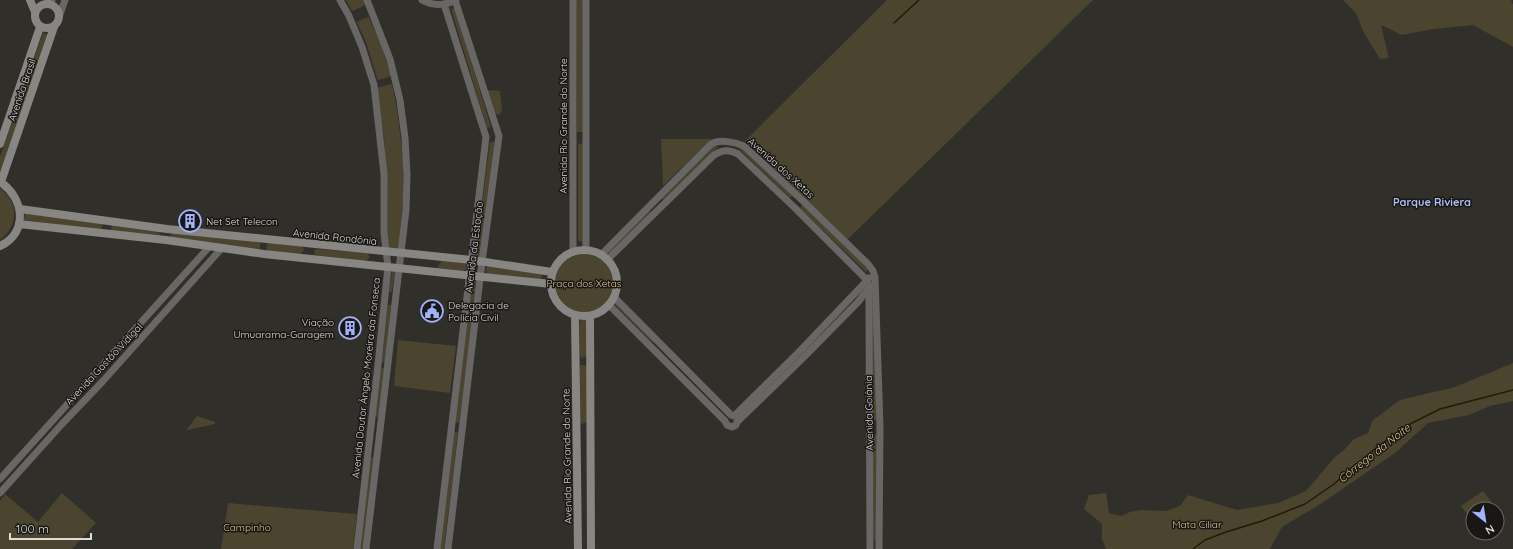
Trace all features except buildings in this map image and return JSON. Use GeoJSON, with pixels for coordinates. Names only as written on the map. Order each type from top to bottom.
{"type":"FeatureCollection","features":[{"type":"Feature","properties":{"kind":"main road"},"geometry":{"type":"LineString","coordinates":[[30,0],[35,12],[36,21],[40,27],[54,27],[57,24],[59,17],[58,12],[55,7],[48,2],[41,5],[35,12]]}},
{"type":"Feature","properties":{"kind":"main road","name":"Avenida Brasil"},"geometry":{"type":"LineString","coordinates":[[0,144],[40,27]]}},
{"type":"Feature","properties":{"kind":"main road","name":"Avenida Brasil"},"geometry":{"type":"LineString","coordinates":[[0,182],[54,27]]}},
{"type":"Feature","properties":{"kind":"main road"},"geometry":{"type":"LineString","coordinates":[[0,182],[14,193],[20,209],[19,224],[16,232],[10,239],[0,246]]}},
{"type":"Feature","properties":{"kind":"main road","name":"Avenida Rondônia"},"geometry":{"type":"LineString","coordinates":[[20,209],[108,222],[265,240],[472,260],[552,272]]}},
{"type":"Feature","properties":{"kind":"main road"},"geometry":{"type":"LineString","coordinates":[[19,224],[166,240],[264,254],[551,284]]}},
{"type":"Feature","properties":{"kind":"main road"},"geometry":{"type":"LineString","coordinates":[[264,254],[265,240]]}},
{"type":"Feature","properties":{"kind":"main road"},"geometry":{"type":"LineString","coordinates":[[586,250],[604,257],[615,271],[617,277],[614,297],[609,305],[597,314],[590,316],[575,315],[564,310],[556,302],[553,296],[551,284],[552,272],[558,262],[573,252],[586,250]]}},
{"type":"Feature","properties":{"kind":"main road","name":"Avenida Rio Grande do Norte"},"geometry":{"type":"LineString","coordinates":[[575,315],[578,549]]}},
{"type":"Feature","properties":{"kind":"main road"},"geometry":{"type":"LineString","coordinates":[[590,316],[591,549]]}},
{"type":"Feature","properties":{"kind":"main road"},"geometry":{"type":"LineString","coordinates":[[575,362],[589,362]]}},
{"type":"Feature","properties":{"kind":"street"},"geometry":{"type":"LineString","coordinates":[[59,17],[65,0]]}},
{"type":"Feature","properties":{"kind":"street","name":"Avenida Doutor Ângelo Moreira da Fonseca"},"geometry":{"type":"LineString","coordinates":[[340,0],[349,16],[362,47],[374,86],[384,174],[383,211],[388,267],[357,549]]}},
{"type":"Feature","properties":{"kind":"street","name":"Avenida Doutor Ângelo Moreira da Fonseca"},"geometry":{"type":"LineString","coordinates":[[366,549],[406,210],[407,175],[404,130],[396,80],[390,59],[367,0]]}},
{"type":"Feature","properties":{"kind":"street"},"geometry":{"type":"LineString","coordinates":[[422,0],[431,4],[444,4],[455,0]]}},
{"type":"Feature","properties":{"kind":"street","name":"Avenida da Estação"},"geometry":{"type":"LineString","coordinates":[[448,549],[480,276],[499,136],[455,0]]}},
{"type":"Feature","properties":{"kind":"street","name":"Avenida Rio Grande do Norte"},"geometry":{"type":"LineString","coordinates":[[573,0],[573,252]]}},
{"type":"Feature","properties":{"kind":"street"},"geometry":{"type":"LineString","coordinates":[[586,0],[586,250]]}},
{"type":"Feature","properties":{"kind":"street","name":"Avenida da Estação"},"geometry":{"type":"LineString","coordinates":[[437,549],[486,137],[444,4]]}},
{"type":"Feature","properties":{"kind":"street","name":"Avenida dos Xetas"},"geometry":{"type":"LineString","coordinates":[[604,257],[711,144],[718,142],[733,142],[744,146],[802,200],[874,274]]}},
{"type":"Feature","properties":{"kind":"street","name":"Avenida dos Xetas"},"geometry":{"type":"LineString","coordinates":[[604,257],[714,155],[726,150],[738,154],[867,280]]}},
{"type":"Feature","properties":{"kind":"street","name":"Avenida Gastão Vidigal"},"geometry":{"type":"LineString","coordinates":[[0,479],[209,247]]}},
{"type":"Feature","properties":{"kind":"street","name":"Avenida Gastão Vidigal"},"geometry":{"type":"LineString","coordinates":[[0,493],[221,249]]}},
{"type":"Feature","properties":{"kind":"street"},"geometry":{"type":"LineString","coordinates":[[732,418],[798,353],[874,274]]}},
{"type":"Feature","properties":{"kind":"street"},"geometry":{"type":"LineString","coordinates":[[732,418],[803,358],[869,289],[874,274]]}},
{"type":"Feature","properties":{"kind":"street","name":"Avenida Goiânia"},"geometry":{"type":"LineString","coordinates":[[874,274],[880,426],[879,546]]}},
{"type":"Feature","properties":{"kind":"street"},"geometry":{"type":"LineString","coordinates":[[867,280],[869,289]]}},
{"type":"Feature","properties":{"kind":"street","name":"Avenida Goiânia"},"geometry":{"type":"LineString","coordinates":[[869,289],[870,546]]}},
{"type":"Feature","properties":{"kind":"street"},"geometry":{"type":"LineString","coordinates":[[614,297],[732,418]]}},
{"type":"Feature","properties":{"kind":"street"},"geometry":{"type":"LineString","coordinates":[[858,302],[869,302]]}},
{"type":"Feature","properties":{"kind":"street"},"geometry":{"type":"LineString","coordinates":[[609,305],[732,418]]}},
{"type":"Feature","properties":{"kind":"street"},"geometry":{"type":"LineString","coordinates":[[378,365],[387,366]]}},
{"type":"Feature","properties":{"kind":"street"},"geometry":{"type":"LineString","coordinates":[[371,426],[380,426]]}},
{"type":"Feature","properties":{"kind":"street"},"geometry":{"type":"LineString","coordinates":[[870,546],[879,546]]}},
{"type":"Feature","properties":{"kind":"green space"},"geometry":{"type":"Polygon","coordinates":[[[346,0],[365,0],[366,2],[365,5],[353,11],[346,0]]]}},
{"type":"Feature","properties":{"kind":"green space"},"geometry":{"type":"Polygon","coordinates":[[[576,0],[583,0],[583,132],[577,132],[576,0]]]}},
{"type":"Feature","properties":{"kind":"green space"},"geometry":{"type":"Polygon","coordinates":[[[887,0],[1093,0],[847,240],[745,141],[887,0]]]}},
{"type":"Feature","properties":{"kind":"green space"},"geometry":{"type":"Polygon","coordinates":[[[1343,0],[1512,0],[1513,47],[1473,25],[1434,29],[1402,35],[1381,25],[1389,58],[1380,59],[1363,31],[1356,13],[1343,0]]]}},
{"type":"Feature","properties":{"kind":"green space"},"geometry":{"type":"Polygon","coordinates":[[[455,8],[491,127],[487,128],[451,9],[455,8]]]}},
{"type":"Feature","properties":{"kind":"green space"},"geometry":{"type":"Polygon","coordinates":[[[368,17],[382,47],[391,75],[378,80],[366,42],[357,23],[358,21],[368,17]]]}},
{"type":"Feature","properties":{"kind":"green space"},"geometry":{"type":"Polygon","coordinates":[[[43,33],[49,35],[0,173],[0,157],[43,33]]]}},
{"type":"Feature","properties":{"kind":"green space"},"geometry":{"type":"Polygon","coordinates":[[[392,84],[397,109],[403,158],[403,199],[398,250],[388,250],[387,181],[384,137],[376,88],[392,84]]]}},
{"type":"Feature","properties":{"kind":"green space"},"geometry":{"type":"Polygon","coordinates":[[[487,90],[500,91],[502,111],[498,115],[495,114],[487,90]]]}},
{"type":"Feature","properties":{"kind":"green space"},"geometry":{"type":"Polygon","coordinates":[[[661,139],[711,139],[663,186],[661,139]]]}},
{"type":"Feature","properties":{"kind":"green space"},"geometry":{"type":"Polygon","coordinates":[[[490,142],[495,142],[480,258],[475,257],[490,142]]]}},
{"type":"Feature","properties":{"kind":"green space"},"geometry":{"type":"Polygon","coordinates":[[[584,143],[583,242],[578,241],[578,144],[584,143]]]}},
{"type":"Feature","properties":{"kind":"green space"},"geometry":{"type":"Polygon","coordinates":[[[716,144],[718,147],[663,200],[660,198],[716,144]]]}},
{"type":"Feature","properties":{"kind":"green space"},"geometry":{"type":"Polygon","coordinates":[[[741,146],[793,195],[790,198],[739,149],[741,146]]]}},
{"type":"Feature","properties":{"kind":"green space"},"geometry":{"type":"Polygon","coordinates":[[[0,188],[11,200],[14,214],[11,228],[0,240],[0,188]]]}},
{"type":"Feature","properties":{"kind":"green space"},"geometry":{"type":"Polygon","coordinates":[[[803,205],[868,269],[866,272],[800,208],[803,205]]]}},
{"type":"Feature","properties":{"kind":"green space"},"geometry":{"type":"Polygon","coordinates":[[[649,210],[651,212],[610,254],[607,251],[649,210]]]}},
{"type":"Feature","properties":{"kind":"green space"},"geometry":{"type":"Polygon","coordinates":[[[25,213],[102,222],[103,225],[100,230],[24,220],[25,213]]]}},
{"type":"Feature","properties":{"kind":"green space"},"geometry":{"type":"Polygon","coordinates":[[[112,224],[159,231],[160,235],[111,231],[112,224]]]}},
{"type":"Feature","properties":{"kind":"green space"},"geometry":{"type":"Polygon","coordinates":[[[174,233],[260,242],[260,248],[257,250],[171,238],[171,234],[174,233]]]}},
{"type":"Feature","properties":{"kind":"green space"},"geometry":{"type":"Polygon","coordinates":[[[268,243],[302,246],[304,250],[300,254],[268,251],[266,248],[268,243]]]}},
{"type":"Feature","properties":{"kind":"green space"},"geometry":{"type":"Polygon","coordinates":[[[314,250],[367,253],[370,257],[366,261],[315,255],[314,250]]]}},
{"type":"Feature","properties":{"kind":"green space","name":"Praça dos Xetas"},"geometry":{"type":"Polygon","coordinates":[[[578,254],[590,254],[605,262],[613,277],[613,289],[605,304],[590,312],[578,312],[563,304],[555,289],[555,277],[563,262],[578,254]]]}},
{"type":"Feature","properties":{"kind":"green space"},"geometry":{"type":"Polygon","coordinates":[[[442,260],[465,263],[467,268],[464,271],[437,268],[442,260]]]}},
{"type":"Feature","properties":{"kind":"green space"},"geometry":{"type":"Polygon","coordinates":[[[489,266],[541,273],[542,277],[540,280],[488,274],[485,270],[489,266]]]}},
{"type":"Feature","properties":{"kind":"green space"},"geometry":{"type":"Polygon","coordinates":[[[392,271],[395,271],[392,292],[389,292],[392,271]]]}},
{"type":"Feature","properties":{"kind":"green space"},"geometry":{"type":"Polygon","coordinates":[[[472,281],[476,281],[472,314],[468,314],[472,281]]]}},
{"type":"Feature","properties":{"kind":"green space"},"geometry":{"type":"Polygon","coordinates":[[[872,301],[874,301],[877,419],[874,421],[872,420],[872,301]]]}},
{"type":"Feature","properties":{"kind":"green space"},"geometry":{"type":"Polygon","coordinates":[[[616,302],[656,340],[653,343],[614,304],[616,302]]]}},
{"type":"Feature","properties":{"kind":"green space"},"geometry":{"type":"Polygon","coordinates":[[[388,305],[391,305],[385,362],[382,362],[388,305]]]}},
{"type":"Feature","properties":{"kind":"green space"},"geometry":{"type":"Polygon","coordinates":[[[583,319],[586,321],[587,356],[582,358],[580,356],[580,321],[583,319]]]}},
{"type":"Feature","properties":{"kind":"green space"},"geometry":{"type":"Polygon","coordinates":[[[467,322],[472,322],[459,423],[455,422],[467,322]]]}},
{"type":"Feature","properties":{"kind":"green space"},"geometry":{"type":"Polygon","coordinates":[[[398,340],[456,346],[450,393],[394,386],[398,340]]]}},
{"type":"Feature","properties":{"kind":"green space","name":"Mata Ciliar"},"geometry":{"type":"Polygon","coordinates":[[[1513,363],[1513,401],[1490,406],[1469,415],[1428,423],[1395,453],[1319,505],[1282,527],[1270,549],[1106,549],[1102,539],[1102,524],[1084,509],[1089,495],[1106,493],[1109,513],[1121,516],[1140,510],[1166,511],[1180,506],[1188,495],[1237,510],[1278,503],[1306,491],[1335,457],[1354,439],[1368,433],[1372,421],[1400,400],[1455,387],[1513,363]]]}},
{"type":"Feature","properties":{"kind":"green space"},"geometry":{"type":"Polygon","coordinates":[[[581,365],[587,367],[587,422],[582,424],[580,423],[581,365]]]}},
{"type":"Feature","properties":{"kind":"green space"},"geometry":{"type":"Polygon","coordinates":[[[381,368],[384,368],[378,417],[375,417],[381,368]]]}},
{"type":"Feature","properties":{"kind":"green space"},"geometry":{"type":"Polygon","coordinates":[[[197,416],[215,422],[215,424],[188,430],[187,429],[197,416]]]}},
{"type":"Feature","properties":{"kind":"green space"},"geometry":{"type":"Polygon","coordinates":[[[454,432],[458,432],[444,549],[440,549],[454,432]]]}},
{"type":"Feature","properties":{"kind":"green space"},"geometry":{"type":"Polygon","coordinates":[[[874,434],[877,436],[876,542],[874,540],[872,435],[874,434]]]}},
{"type":"Feature","properties":{"kind":"green space"},"geometry":{"type":"Polygon","coordinates":[[[370,457],[373,457],[363,549],[360,549],[370,457]]]}},
{"type":"Feature","properties":{"kind":"green space"},"geometry":{"type":"Polygon","coordinates":[[[1483,491],[1491,501],[1468,501],[1483,491]]]}},
{"type":"Feature","properties":{"kind":"green space"},"geometry":{"type":"Polygon","coordinates":[[[62,493],[96,523],[72,549],[0,549],[0,501],[5,494],[38,522],[62,493]]]}},
{"type":"Feature","properties":{"kind":"green space","name":"Campinho"},"geometry":{"type":"Polygon","coordinates":[[[228,503],[357,514],[353,549],[221,549],[228,503]]]}},
{"type":"Feature","properties":{"kind":"green space"},"geometry":{"type":"Polygon","coordinates":[[[1465,503],[1465,511],[1461,506],[1465,503]]]}},
{"type":"Feature","properties":{"kind":"waterway"},"geometry":{"type":"LineString","coordinates":[[894,23],[919,0]]}},
{"type":"Feature","properties":{"kind":"waterway","name":"Córrego da Noite"},"geometry":{"type":"LineString","coordinates":[[1193,549],[1205,540],[1262,521],[1305,504],[1334,484],[1376,448],[1406,426],[1440,409],[1513,390]]}},
{"type":"Feature","properties":{"kind":"place","name":"Net Set Telecon"},"geometry":{"type":"Point","coordinates":[190,221]}},
{"type":"Feature","properties":{"kind":"place","name":"Delegacia de Polícia Civil"},"geometry":{"type":"Point","coordinates":[432,311]}},
{"type":"Feature","properties":{"kind":"place","name":"Viação Umuarama-Garagem"},"geometry":{"type":"Point","coordinates":[350,328]}},
{"type":"Feature","properties":{"kind":"district","name":"Parque Riviera"},"geometry":{"type":"Point","coordinates":[1432,202]}}]}
